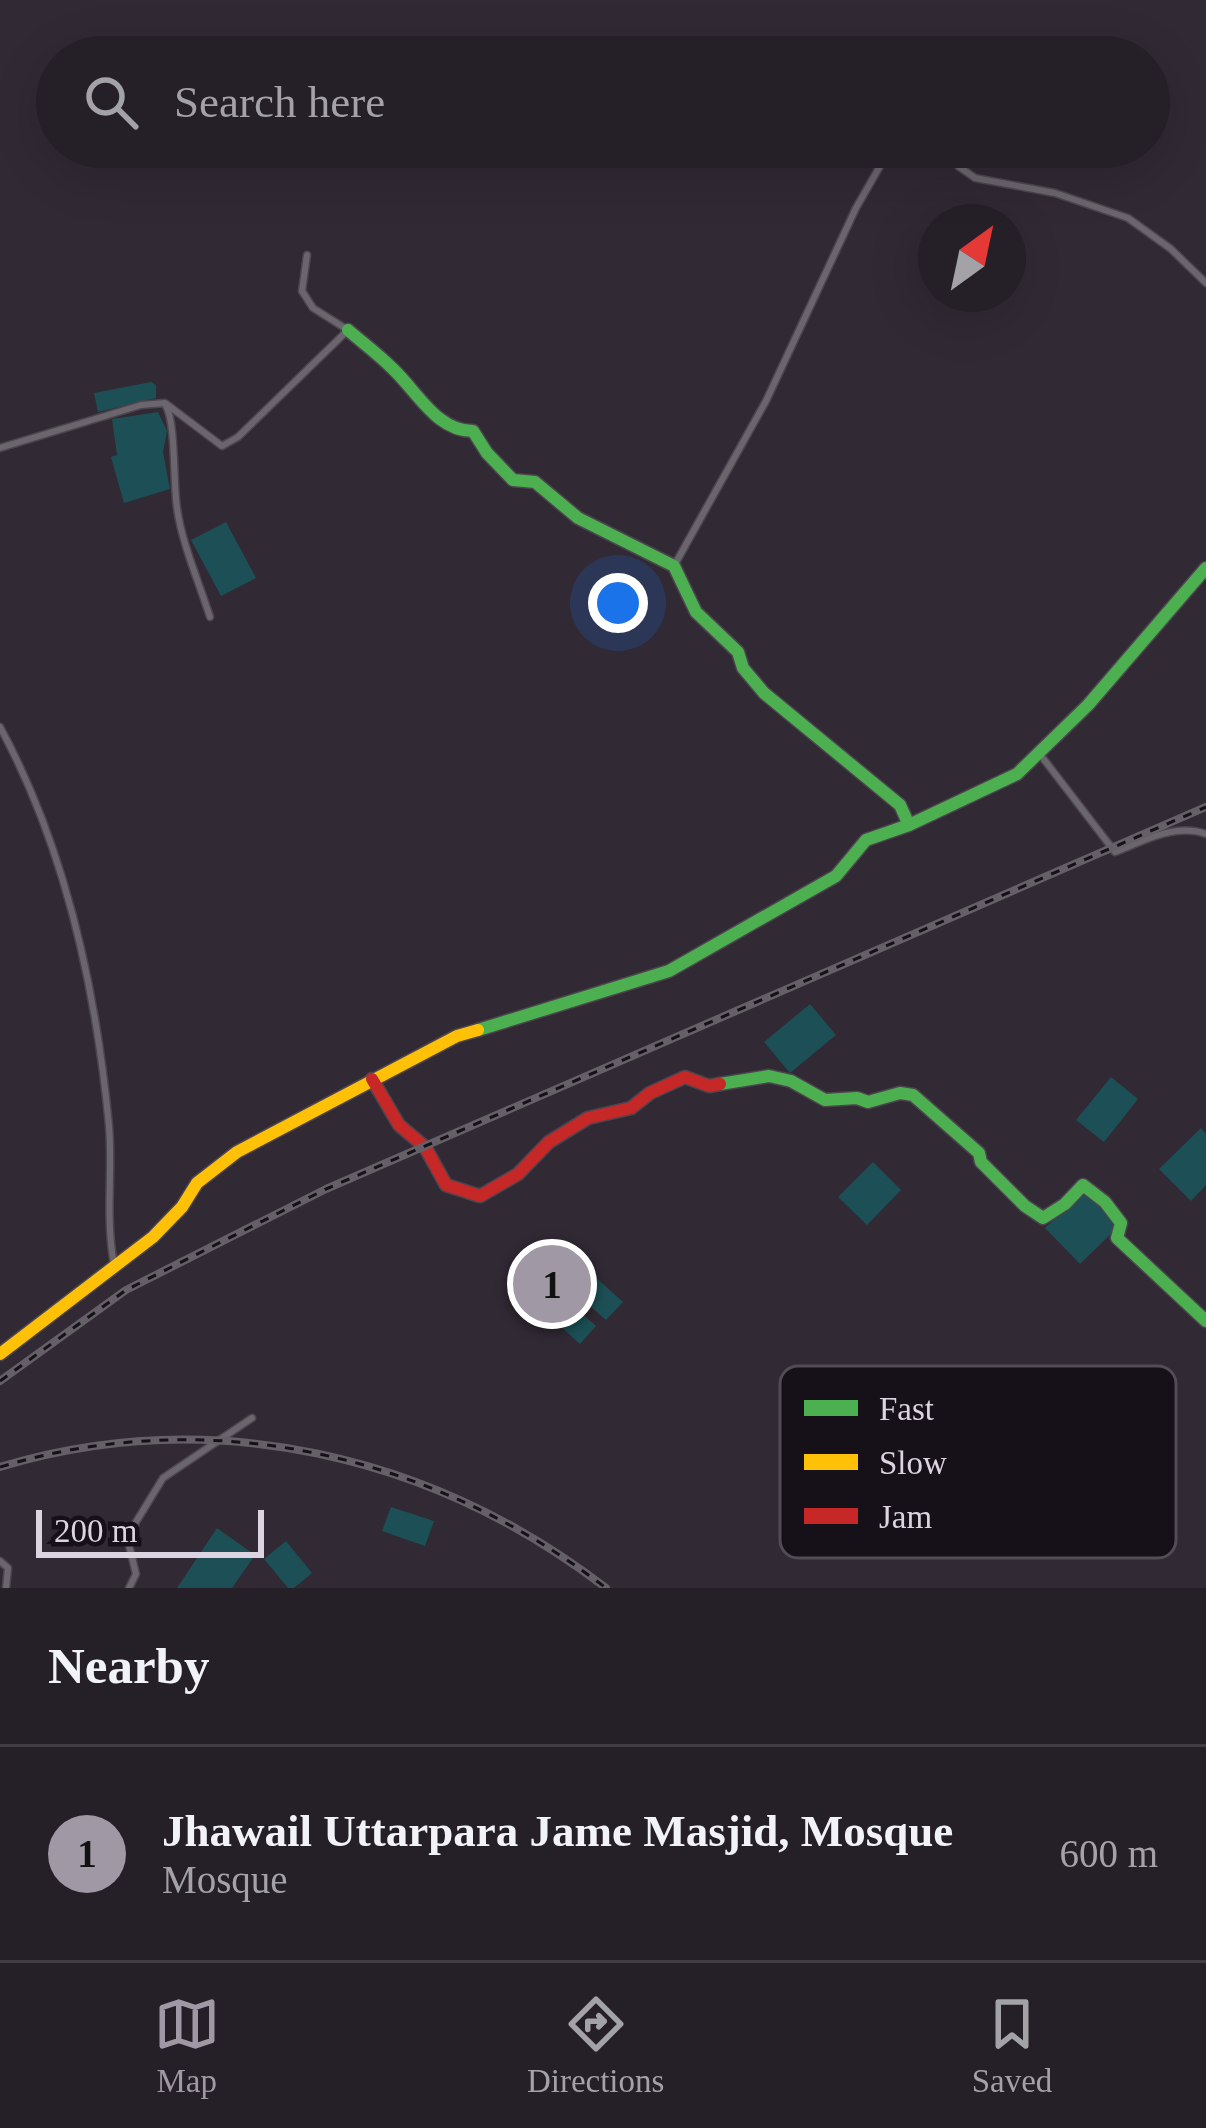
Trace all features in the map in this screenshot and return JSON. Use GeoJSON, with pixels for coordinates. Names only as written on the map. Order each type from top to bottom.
{"type":"FeatureCollection","features":[{"type":"Feature","properties":{"kind":"street"},"geometry":{"type":"LineString","coordinates":[[674,566],[766,401],[879,168]]}},
{"type":"Feature","properties":{"kind":"street"},"geometry":{"type":"LineString","coordinates":[[961,168],[975,178],[1055,194],[1128,218],[1171,249],[1206,283]]}},
{"type":"Feature","properties":{"kind":"street"},"geometry":{"type":"LineString","coordinates":[[307,255],[302,291],[313,308],[394,369],[441,421],[473,431],[513,480],[535,482],[578,518],[674,566],[696,612],[738,652],[743,668],[764,693],[878,784],[900,805],[909,825]]}},
{"type":"Feature","properties":{"kind":"street"},"geometry":{"type":"LineString","coordinates":[[0,448],[141,405],[165,403],[222,446],[238,437],[348,331]]}},
{"type":"Feature","properties":{"kind":"street"},"geometry":{"type":"LineString","coordinates":[[165,403],[175,420],[171,442],[178,513],[211,617]]}},
{"type":"Feature","properties":{"kind":"street"},"geometry":{"type":"LineString","coordinates":[[0,1354],[168,1223],[212,1169],[371,1078],[457,1036],[669,971],[836,876],[866,839],[909,825],[1017,774],[1088,705],[1206,568]]}},
{"type":"Feature","properties":{"kind":"street"},"geometry":{"type":"LineString","coordinates":[[0,727],[25,773],[92,989],[109,1126],[108,1210],[114,1264]]}},
{"type":"Feature","properties":{"kind":"street"},"geometry":{"type":"LineString","coordinates":[[1039,753],[1115,852],[1190,828],[1206,834]]}},
{"type":"Feature","properties":{"kind":"street"},"geometry":{"type":"LineString","coordinates":[[371,1078],[399,1125],[425,1147],[446,1185],[480,1196],[518,1174],[549,1142],[588,1118],[631,1108],[685,1076],[709,1086],[769,1076],[825,1100],[868,1102],[900,1093],[913,1095],[979,1153],[1005,1190],[1032,1213],[1042,1218],[1083,1185],[1091,1190],[1114,1210],[1121,1223],[1117,1238],[1206,1321]]}},
{"type":"Feature","properties":{"kind":"street"},"geometry":{"type":"LineString","coordinates":[[130,1588],[136,1574],[129,1545],[132,1534],[163,1478],[252,1418]]}},
{"type":"Feature","properties":{"kind":"street"},"geometry":{"type":"LineString","coordinates":[[0,1561],[8,1568],[6,1588]]}},
{"type":"Feature","properties":{"kind":"water"},"geometry":{"type":"Polygon","coordinates":[[[151,382],[156,385],[156,398],[98,412],[94,393],[151,382]]]}},
{"type":"Feature","properties":{"kind":"water"},"geometry":{"type":"Polygon","coordinates":[[[158,412],[167,431],[163,452],[170,489],[124,503],[111,457],[117,455],[112,419],[158,412]]]}},
{"type":"Feature","properties":{"kind":"water"},"geometry":{"type":"Polygon","coordinates":[[[226,522],[256,578],[221,596],[191,540],[226,522]]]}},
{"type":"Feature","properties":{"kind":"water"},"geometry":{"type":"Polygon","coordinates":[[[810,1004],[836,1035],[790,1073],[764,1042],[810,1004]]]}},
{"type":"Feature","properties":{"kind":"water"},"geometry":{"type":"Polygon","coordinates":[[[1111,1077],[1138,1099],[1104,1142],[1076,1120],[1111,1077]]]}},
{"type":"Feature","properties":{"kind":"water"},"geometry":{"type":"Polygon","coordinates":[[[1201,1128],[1206,1134],[1206,1185],[1191,1201],[1159,1169],[1201,1128]]]}},
{"type":"Feature","properties":{"kind":"water"},"geometry":{"type":"Polygon","coordinates":[[[873,1162],[901,1190],[867,1225],[838,1197],[873,1162]]]}},
{"type":"Feature","properties":{"kind":"water"},"geometry":{"type":"Polygon","coordinates":[[[1084,1190],[1119,1226],[1080,1264],[1045,1228],[1084,1190]]]}},
{"type":"Feature","properties":{"kind":"water"},"geometry":{"type":"Polygon","coordinates":[[[583,1266],[623,1302],[606,1320],[566,1285],[583,1266]]]}},
{"type":"Feature","properties":{"kind":"water"},"geometry":{"type":"Polygon","coordinates":[[[553,1288],[596,1326],[580,1344],[538,1306],[553,1288]]]}},
{"type":"Feature","properties":{"kind":"water"},"geometry":{"type":"Polygon","coordinates":[[[391,1507],[434,1521],[425,1546],[382,1531],[391,1507]]]}},
{"type":"Feature","properties":{"kind":"water"},"geometry":{"type":"Polygon","coordinates":[[[217,1528],[255,1555],[232,1588],[177,1588],[217,1528]]]}},
{"type":"Feature","properties":{"kind":"water"},"geometry":{"type":"Polygon","coordinates":[[[286,1541],[312,1573],[294,1588],[288,1588],[264,1559],[286,1541]]]}},
{"type":"Feature","properties":{"kind":"railway"},"geometry":{"type":"LineString","coordinates":[[0,1381],[126,1290],[326,1189],[1206,807]]}},
{"type":"Feature","properties":{"kind":"railway"},"geometry":{"type":"LineString","coordinates":[[0,1467],[80,1448],[160,1440],[239,1442],[318,1454],[394,1474],[468,1504],[539,1542],[606,1588]]}},
{"type":"Feature","properties":{"kind":"traffic: fast"},"geometry":{"type":"LineString","coordinates":[[348,330],[438,417],[473,431],[513,480],[535,482],[578,518],[674,566],[696,612],[738,652],[743,668],[764,693],[900,805],[909,825]]}},
{"type":"Feature","properties":{"kind":"traffic: fast"},"geometry":{"type":"LineString","coordinates":[[478,1030],[669,971],[836,876],[866,840],[1017,774],[1088,705],[1206,568]]}},
{"type":"Feature","properties":{"kind":"traffic: fast"},"geometry":{"type":"LineString","coordinates":[[720,1084],[769,1076],[791,1081],[825,1100],[868,1102],[900,1093],[913,1095],[979,1153],[981,1162],[1025,1206],[1043,1218],[1083,1185],[1121,1223],[1117,1238],[1206,1321]]}},
{"type":"Feature","properties":{"kind":"traffic: slow"},"geometry":{"type":"LineString","coordinates":[[0,1354],[153,1237],[197,1183],[237,1152],[457,1036],[478,1030]]}},
{"type":"Feature","properties":{"kind":"traffic: jam"},"geometry":{"type":"LineString","coordinates":[[372,1079],[399,1125],[425,1147],[446,1185],[480,1196],[518,1174],[549,1142],[588,1118],[631,1108],[685,1077],[709,1086],[720,1084]]}},
{"type":"Feature","properties":{"kind":"place","name":"Jhawail Uttarpara Jame Masjid, Mosque"},"geometry":{"type":"Point","coordinates":[552,1284]}}]}
